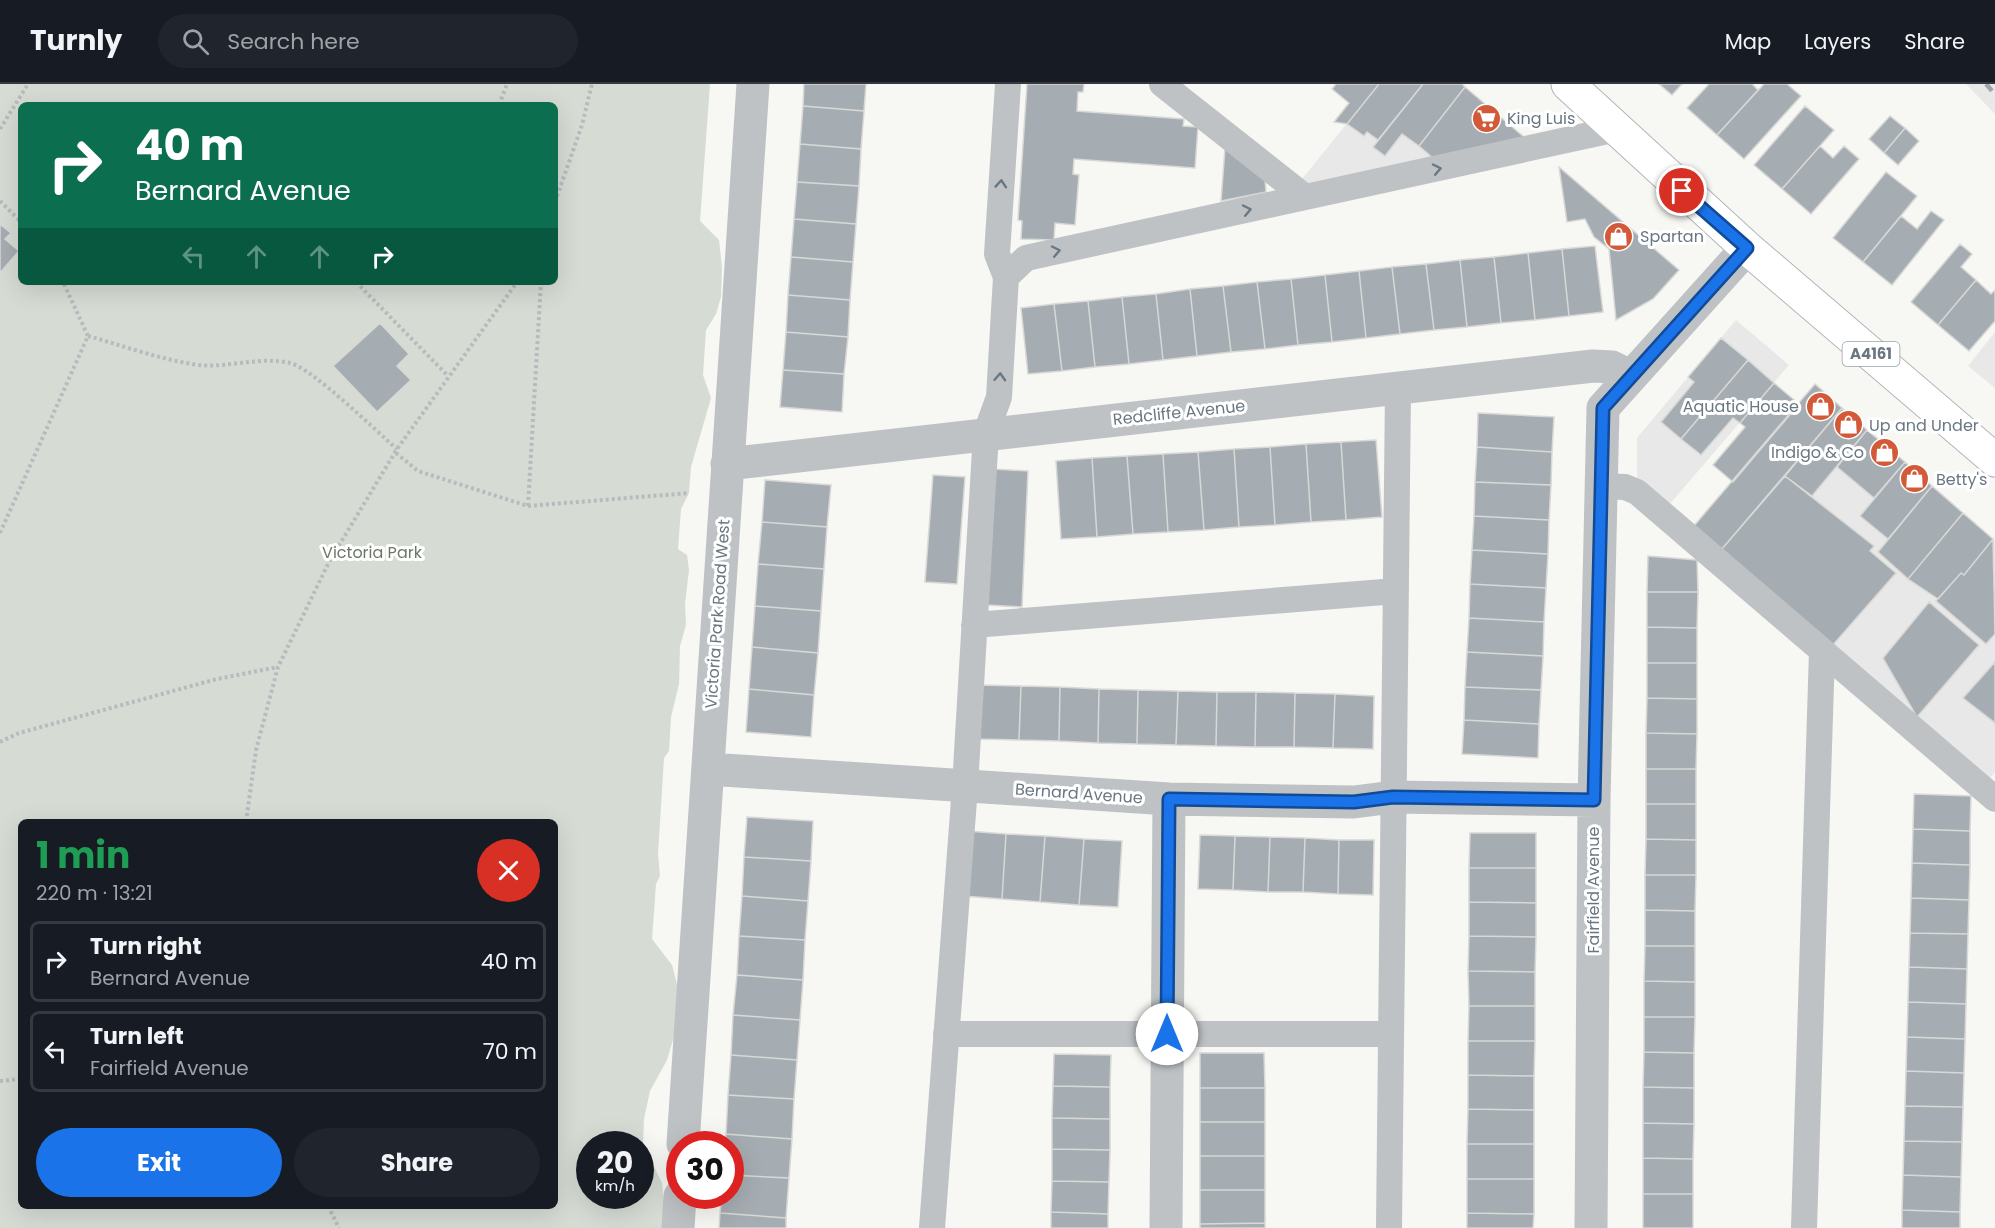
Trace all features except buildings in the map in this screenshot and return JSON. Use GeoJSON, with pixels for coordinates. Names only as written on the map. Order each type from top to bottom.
{"type":"FeatureCollection","features":[{"type":"Feature","properties":{"kind":"main road"},"geometry":{"type":"LineString","coordinates":[[1568,84],[1617,129]]}},
{"type":"Feature","properties":{"kind":"main road","name":"A4161"},"geometry":{"type":"LineString","coordinates":[[1617,129],[1747,248],[1995,460]]}},
{"type":"Feature","properties":{"kind":"street","name":"Victoria Park Road West"},"geometry":{"type":"LineString","coordinates":[[684,1131],[753,84]]}},
{"type":"Feature","properties":{"kind":"street","name":"Fairfield Avenue"},"geometry":{"type":"LineString","coordinates":[[1591,1228],[1594,800],[1603,408],[1630,375],[1747,248]]}},
{"type":"Feature","properties":{"kind":"street","name":"Redcliffe Avenue"},"geometry":{"type":"LineString","coordinates":[[726,477],[986,433],[1593,366],[1612,367],[1630,375]]}},
{"type":"Feature","properties":{"kind":"street","name":"Bernard Avenue"},"geometry":{"type":"LineString","coordinates":[[708,770],[1169,799],[1354,802],[1393,797],[1594,800]]}},
{"type":"Feature","properties":{"kind":"street"},"geometry":{"type":"LineString","coordinates":[[1166,1228],[1169,799]]}},
{"type":"Feature","properties":{"kind":"street"},"geometry":{"type":"LineString","coordinates":[[678,1228],[679,1209]]}},
{"type":"Feature","properties":{"kind":"lane"},"geometry":{"type":"LineString","coordinates":[[933,1228],[965,786],[986,433],[999,397],[1006,277],[997,254],[1008,84]]}},
{"type":"Feature","properties":{"kind":"lane"},"geometry":{"type":"LineString","coordinates":[[1162,84],[1305,197]]}},
{"type":"Feature","properties":{"kind":"lane"},"geometry":{"type":"LineString","coordinates":[[1006,277],[1026,258],[1617,129]]}},
{"type":"Feature","properties":{"kind":"lane"},"geometry":{"type":"LineString","coordinates":[[1389,1228],[1398,389]]}},
{"type":"Feature","properties":{"kind":"lane"},"geometry":{"type":"LineString","coordinates":[[1601,486],[1625,487],[1636,492],[1995,799]]}},
{"type":"Feature","properties":{"kind":"lane"},"geometry":{"type":"LineString","coordinates":[[974,626],[1396,591]]}},
{"type":"Feature","properties":{"kind":"lane"},"geometry":{"type":"LineString","coordinates":[[1804,1228],[1822,651]]}},
{"type":"Feature","properties":{"kind":"lane"},"geometry":{"type":"LineString","coordinates":[[946,1034],[1390,1034]]}},
{"type":"Feature","properties":{"kind":"path"},"geometry":{"type":"LineString","coordinates":[[0,129],[28,84]]}},
{"type":"Feature","properties":{"kind":"path"},"geometry":{"type":"LineString","coordinates":[[500,102],[507,84]]}},
{"type":"Feature","properties":{"kind":"path"},"geometry":{"type":"LineString","coordinates":[[558,193],[582,125],[592,84]]}},
{"type":"Feature","properties":{"kind":"path"},"geometry":{"type":"LineString","coordinates":[[0,201],[18,219]]}},
{"type":"Feature","properties":{"kind":"path"},"geometry":{"type":"LineString","coordinates":[[0,533],[87,336],[64,285]]}},
{"type":"Feature","properties":{"kind":"path"},"geometry":{"type":"LineString","coordinates":[[359,285],[448,376]]}},
{"type":"Feature","properties":{"kind":"path"},"geometry":{"type":"LineString","coordinates":[[246,819],[256,750],[278,667],[328,561],[396,451],[515,285]]}},
{"type":"Feature","properties":{"kind":"path"},"geometry":{"type":"LineString","coordinates":[[528,506],[541,285]]}},
{"type":"Feature","properties":{"kind":"path"},"geometry":{"type":"LineString","coordinates":[[87,336],[198,365],[226,365],[254,361],[292,363],[323,384],[418,471],[528,506],[726,477]]}},
{"type":"Feature","properties":{"kind":"path"},"geometry":{"type":"LineString","coordinates":[[0,742],[19,733],[217,679],[278,667]]}},
{"type":"Feature","properties":{"kind":"path"},"geometry":{"type":"LineString","coordinates":[[0,1081],[18,1079]]}},
{"type":"Feature","properties":{"kind":"path"},"geometry":{"type":"LineString","coordinates":[[330,1209],[339,1228]]}},
{"type":"Feature","properties":{"kind":"shaded area"},"geometry":{"type":"Polygon","coordinates":[[[1379,84],[1462,84],[1524,137],[1309,185],[1302,179],[1379,84]]]}},
{"type":"Feature","properties":{"kind":"shaded area"},"geometry":{"type":"Polygon","coordinates":[[[1966,84],[1995,84],[1995,114],[1966,84]]]}},
{"type":"Feature","properties":{"kind":"shaded area"},"geometry":{"type":"Polygon","coordinates":[[[1736,320],[1789,365],[1669,505],[1637,478],[1637,438],[1736,320]]]}},
{"type":"Feature","properties":{"kind":"shaded area"},"geometry":{"type":"Polygon","coordinates":[[[1995,332],[1995,388],[1968,366],[1995,332]]]}},
{"type":"Feature","properties":{"kind":"shaded area"},"geometry":{"type":"Polygon","coordinates":[[[1815,384],[1995,541],[1995,772],[1989,779],[1721,550],[1815,384]]]}},
{"type":"Feature","properties":{"kind":"green space","name":"Victoria Park"},"geometry":{"type":"Polygon","coordinates":[[[0,84],[710,84],[700,221],[719,240],[722,267],[721,297],[716,314],[706,330],[703,375],[711,398],[691,467],[689,493],[681,509],[678,549],[687,555],[689,570],[685,604],[686,625],[680,646],[679,684],[671,717],[669,751],[664,758],[658,854],[660,876],[656,884],[652,939],[672,965],[679,992],[675,1033],[667,1060],[650,1091],[644,1131],[576,1131],[576,1209],[654,1209],[654,1167],[662,1183],[667,1228],[0,1228],[0,84]]]}},
{"type":"Feature","properties":{"kind":"railway"},"geometry":{"type":"LineString","coordinates":[[1986,84],[1995,94]]}},
{"type":"Feature","properties":{"kind":"place","name":"King Luis"},"geometry":{"type":"Point","coordinates":[1486,118]}},
{"type":"Feature","properties":{"kind":"place","name":"Spartan"},"geometry":{"type":"Point","coordinates":[1619,236]}},
{"type":"Feature","properties":{"kind":"place","name":"Aquatic House"},"geometry":{"type":"Point","coordinates":[1820,406]}},
{"type":"Feature","properties":{"kind":"place","name":"Up and Under"},"geometry":{"type":"Point","coordinates":[1848,425]}},
{"type":"Feature","properties":{"kind":"place","name":"Indigo & Co"},"geometry":{"type":"Point","coordinates":[1885,452]}},
{"type":"Feature","properties":{"kind":"place","name":"Betty's"},"geometry":{"type":"Point","coordinates":[1915,479]}},
{"type":"Feature","properties":{"kind":"route"},"geometry":{"type":"LineString","coordinates":[[1167,1034],[1169,799],[1354,802],[1393,797],[1594,800],[1603,408],[1630,375],[1747,248],[1682,191]]}}]}
